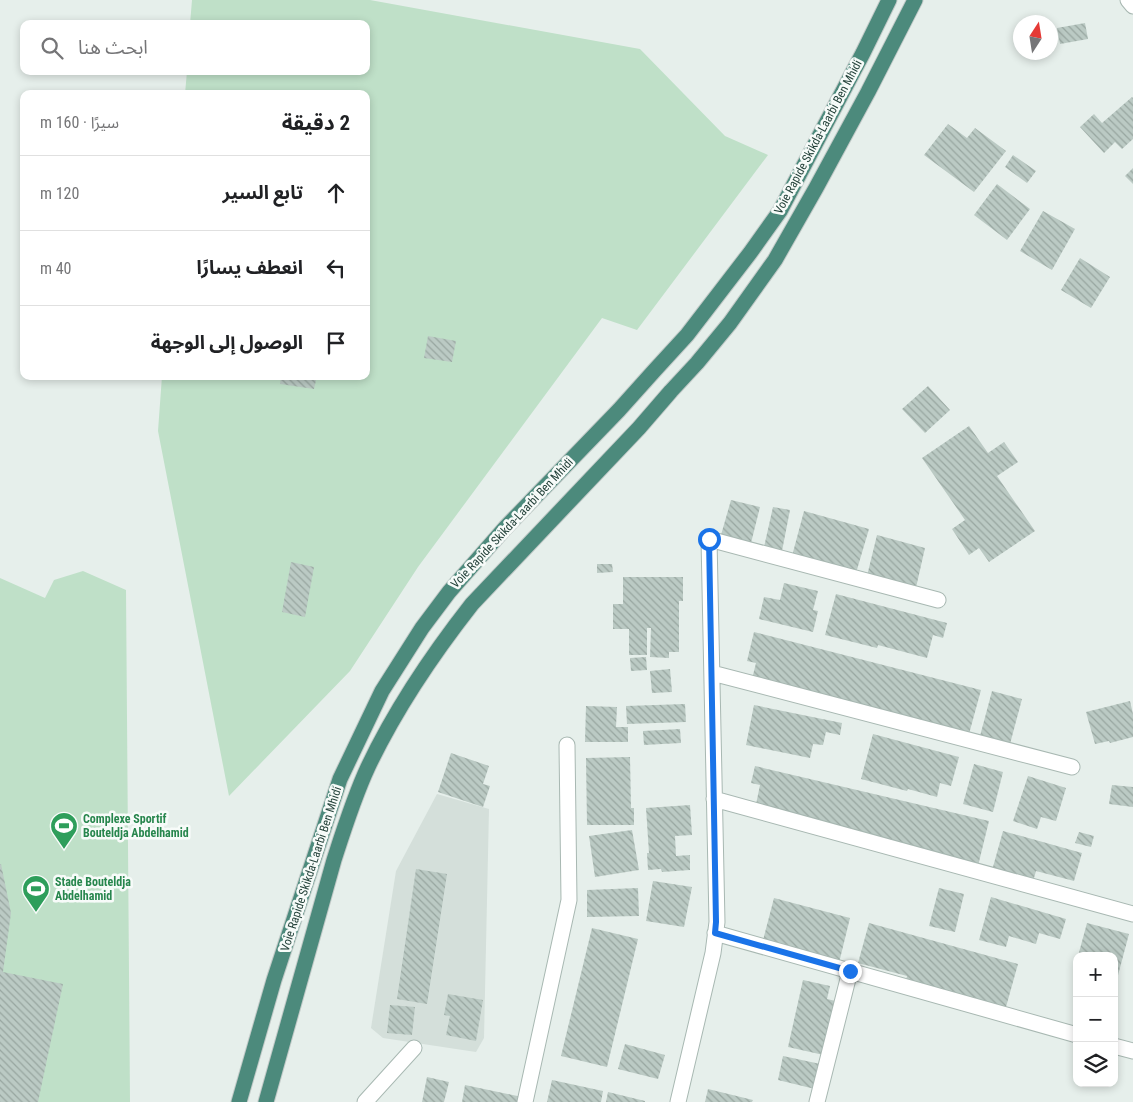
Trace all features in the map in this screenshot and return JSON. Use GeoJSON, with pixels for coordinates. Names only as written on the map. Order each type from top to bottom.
{"type":"FeatureCollection","features":[{"type":"Feature","properties":{"kind":"highway","name":"Voie Rapide Skikda-Laarbi Ben Mhidi"},"geometry":{"type":"LineString","coordinates":[[239,1102],[274,980],[340,779],[382,691],[422,628],[449,592],[505,528],[619,410],[687,335],[750,253],[780,211],[889,0]]}},
{"type":"Feature","properties":{"kind":"highway","name":"Voie Rapide Skikda-Laarbi Ben Mhidi"},"geometry":{"type":"LineString","coordinates":[[266,1102],[334,860],[368,769],[390,724],[418,679],[472,604],[638,428],[697,363],[730,323],[775,260],[816,188],[915,0]]}},
{"type":"Feature","properties":{"kind":"street"},"geometry":{"type":"LineString","coordinates":[[1128,0],[1133,6]]}},
{"type":"Feature","properties":{"kind":"street"},"geometry":{"type":"LineString","coordinates":[[678,1102],[713,952],[716,922],[709,539],[938,600]]}},
{"type":"Feature","properties":{"kind":"street"},"geometry":{"type":"LineString","coordinates":[[712,673],[1072,766]]}},
{"type":"Feature","properties":{"kind":"street"},"geometry":{"type":"LineString","coordinates":[[525,1102],[569,900],[567,746]]}},
{"type":"Feature","properties":{"kind":"street"},"geometry":{"type":"LineString","coordinates":[[714,799],[1133,914]]}},
{"type":"Feature","properties":{"kind":"street"},"geometry":{"type":"LineString","coordinates":[[715,933],[1073,1034]]}},
{"type":"Feature","properties":{"kind":"street"},"geometry":{"type":"LineString","coordinates":[[817,1102],[850,971]]}},
{"type":"Feature","properties":{"kind":"street"},"geometry":{"type":"LineString","coordinates":[[1118,1047],[1133,1051]]}},
{"type":"Feature","properties":{"kind":"street"},"geometry":{"type":"LineString","coordinates":[[365,1102],[414,1048]]}},
{"type":"Feature","properties":{"kind":"shaded area"},"geometry":{"type":"Polygon","coordinates":[[[437,794],[489,809],[484,1038],[476,1052],[383,1038],[371,1028],[396,871],[437,794]]]}},
{"type":"Feature","properties":{"kind":"green space"},"geometry":{"type":"Polygon","coordinates":[[[192,0],[370,0],[640,49],[725,136],[768,155],[637,330],[602,318],[418,567],[350,671],[229,796],[158,431],[162,380],[370,380],[370,90],[185,90],[187,75],[370,75],[370,20],[190,20],[192,0]]]}},
{"type":"Feature","properties":{"kind":"green space","name":"Complexe Sportif Bouteldja Abdelhamid"},"geometry":{"type":"Polygon","coordinates":[[[83,571],[126,590],[130,1102],[0,1102],[0,578],[45,598],[54,580],[83,571]]]}},
{"type":"Feature","properties":{"kind":"building"},"geometry":{"type":"Polygon","coordinates":[[[1085,23],[1088,39],[1060,44],[1058,28],[1085,23]]]}},
{"type":"Feature","properties":{"kind":"building"},"geometry":{"type":"Polygon","coordinates":[[[1132,97],[1133,139],[1122,149],[1115,142],[1104,153],[1080,127],[1094,114],[1102,123],[1132,97]]]}},
{"type":"Feature","properties":{"kind":"building"},"geometry":{"type":"Polygon","coordinates":[[[948,124],[967,138],[975,128],[1006,151],[974,192],[924,155],[948,124]]]}},
{"type":"Feature","properties":{"kind":"building"},"geometry":{"type":"Polygon","coordinates":[[[1013,155],[1036,171],[1027,183],[1005,167],[1013,155]]]}},
{"type":"Feature","properties":{"kind":"building"},"geometry":{"type":"Polygon","coordinates":[[[1133,168],[1133,184],[1125,176],[1133,168]]]}},
{"type":"Feature","properties":{"kind":"building"},"geometry":{"type":"Polygon","coordinates":[[[997,184],[1030,209],[1007,240],[974,215],[997,184]]]}},
{"type":"Feature","properties":{"kind":"building"},"geometry":{"type":"Polygon","coordinates":[[[1043,211],[1075,229],[1052,270],[1020,251],[1043,211]]]}},
{"type":"Feature","properties":{"kind":"building"},"geometry":{"type":"Polygon","coordinates":[[[1080,258],[1110,277],[1091,308],[1061,290],[1080,258]]]}},
{"type":"Feature","properties":{"kind":"building"},"geometry":{"type":"Polygon","coordinates":[[[428,336],[456,341],[452,362],[424,358],[428,336]]]}},
{"type":"Feature","properties":{"kind":"building"},"geometry":{"type":"Polygon","coordinates":[[[280,380],[316,380],[314,389],[280,384],[280,380]]]}},
{"type":"Feature","properties":{"kind":"building"},"geometry":{"type":"Polygon","coordinates":[[[928,386],[950,410],[925,433],[902,409],[928,386]]]}},
{"type":"Feature","properties":{"kind":"building"},"geometry":{"type":"Polygon","coordinates":[[[969,426],[988,453],[1004,442],[1018,462],[997,476],[1035,531],[989,562],[979,548],[969,555],[952,529],[965,520],[922,458],[969,426]]]}},
{"type":"Feature","properties":{"kind":"building"},"geometry":{"type":"Polygon","coordinates":[[[731,500],[760,507],[751,543],[721,535],[731,500]]]}},
{"type":"Feature","properties":{"kind":"building"},"geometry":{"type":"Polygon","coordinates":[[[773,507],[790,510],[782,551],[764,547],[773,507]]]}},
{"type":"Feature","properties":{"kind":"building"},"geometry":{"type":"Polygon","coordinates":[[[804,511],[869,529],[856,573],[792,556],[804,511]]]}},
{"type":"Feature","properties":{"kind":"building"},"geometry":{"type":"Polygon","coordinates":[[[877,535],[925,548],[915,592],[866,580],[877,535]]]}},
{"type":"Feature","properties":{"kind":"building"},"geometry":{"type":"Polygon","coordinates":[[[291,562],[314,567],[305,617],[282,612],[291,562]]]}},
{"type":"Feature","properties":{"kind":"building"},"geometry":{"type":"Polygon","coordinates":[[[597,564],[612,564],[613,572],[597,573],[597,564]]]}},
{"type":"Feature","properties":{"kind":"building"},"geometry":{"type":"Polygon","coordinates":[[[623,577],[683,577],[683,601],[679,601],[679,652],[669,652],[669,658],[650,657],[651,628],[647,628],[647,655],[629,655],[629,629],[613,629],[613,604],[623,604],[623,577]]]}},
{"type":"Feature","properties":{"kind":"building"},"geometry":{"type":"Polygon","coordinates":[[[784,583],[818,591],[813,610],[818,611],[813,632],[759,619],[764,597],[780,600],[784,583]]]}},
{"type":"Feature","properties":{"kind":"building"},"geometry":{"type":"Polygon","coordinates":[[[836,594],[947,623],[943,638],[933,635],[927,658],[878,645],[877,648],[825,635],[836,594]]]}},
{"type":"Feature","properties":{"kind":"building"},"geometry":{"type":"Polygon","coordinates":[[[754,632],[981,690],[969,734],[752,679],[756,663],[747,661],[754,632]]]}},
{"type":"Feature","properties":{"kind":"building"},"geometry":{"type":"Polygon","coordinates":[[[646,657],[647,670],[631,671],[630,658],[646,657]]]}},
{"type":"Feature","properties":{"kind":"building"},"geometry":{"type":"Polygon","coordinates":[[[670,669],[672,692],[652,693],[650,671],[670,669]]]}},
{"type":"Feature","properties":{"kind":"building"},"geometry":{"type":"Polygon","coordinates":[[[992,691],[1022,699],[1010,744],[980,736],[992,691]]]}},
{"type":"Feature","properties":{"kind":"building"},"geometry":{"type":"Polygon","coordinates":[[[1130,701],[1133,714],[1133,737],[1110,743],[1109,741],[1095,744],[1086,712],[1130,701]]]}},
{"type":"Feature","properties":{"kind":"building"},"geometry":{"type":"Polygon","coordinates":[[[685,704],[686,722],[627,724],[626,706],[685,704]]]}},
{"type":"Feature","properties":{"kind":"building"},"geometry":{"type":"Polygon","coordinates":[[[754,705],[842,723],[840,735],[826,732],[823,745],[813,744],[810,758],[746,745],[754,705]]]}},
{"type":"Feature","properties":{"kind":"building"},"geometry":{"type":"Polygon","coordinates":[[[586,706],[617,707],[616,727],[628,727],[628,742],[585,742],[586,706]]]}},
{"type":"Feature","properties":{"kind":"building"},"geometry":{"type":"Polygon","coordinates":[[[680,729],[681,743],[644,745],[643,731],[680,729]]]}},
{"type":"Feature","properties":{"kind":"building"},"geometry":{"type":"Polygon","coordinates":[[[873,734],[959,757],[951,786],[940,783],[937,797],[861,779],[873,734]]]}},
{"type":"Feature","properties":{"kind":"building"},"geometry":{"type":"Polygon","coordinates":[[[451,753],[489,766],[483,784],[490,786],[483,807],[438,792],[451,753]]]}},
{"type":"Feature","properties":{"kind":"building"},"geometry":{"type":"Polygon","coordinates":[[[630,757],[631,808],[634,808],[634,825],[587,825],[586,758],[630,757]]]}},
{"type":"Feature","properties":{"kind":"building"},"geometry":{"type":"Polygon","coordinates":[[[974,764],[1003,772],[993,812],[963,804],[974,764]]]}},
{"type":"Feature","properties":{"kind":"building"},"geometry":{"type":"Polygon","coordinates":[[[755,766],[989,821],[978,866],[754,814],[760,785],[751,783],[755,766]]]}},
{"type":"Feature","properties":{"kind":"building"},"geometry":{"type":"Polygon","coordinates":[[[1028,776],[1066,788],[1056,821],[1041,817],[1037,829],[1013,821],[1028,776]]]}},
{"type":"Feature","properties":{"kind":"building"},"geometry":{"type":"Polygon","coordinates":[[[1112,785],[1133,787],[1133,807],[1109,804],[1112,785]]]}},
{"type":"Feature","properties":{"kind":"building"},"geometry":{"type":"Polygon","coordinates":[[[690,805],[692,835],[675,836],[676,856],[690,855],[690,870],[662,872],[661,869],[648,870],[647,853],[649,853],[646,808],[690,805]]]}},
{"type":"Feature","properties":{"kind":"building"},"geometry":{"type":"Polygon","coordinates":[[[632,830],[639,870],[595,877],[589,836],[632,830]]]}},
{"type":"Feature","properties":{"kind":"building"},"geometry":{"type":"Polygon","coordinates":[[[1003,831],[1082,853],[1074,881],[1036,871],[1032,885],[991,874],[1003,831]]]}},
{"type":"Feature","properties":{"kind":"building"},"geometry":{"type":"Polygon","coordinates":[[[1079,832],[1094,836],[1091,847],[1075,843],[1079,832]]]}},
{"type":"Feature","properties":{"kind":"building"},"geometry":{"type":"Polygon","coordinates":[[[0,864],[11,913],[3,972],[63,984],[38,1102],[0,1102],[0,864]]]}},
{"type":"Feature","properties":{"kind":"building"},"geometry":{"type":"Polygon","coordinates":[[[416,869],[447,874],[427,1004],[397,999],[416,869]]]}},
{"type":"Feature","properties":{"kind":"building"},"geometry":{"type":"Polygon","coordinates":[[[653,881],[692,887],[684,927],[646,921],[653,881]]]}},
{"type":"Feature","properties":{"kind":"building"},"geometry":{"type":"Polygon","coordinates":[[[638,888],[639,916],[587,917],[587,890],[638,888]]]}},
{"type":"Feature","properties":{"kind":"building"},"geometry":{"type":"Polygon","coordinates":[[[939,888],[964,894],[955,932],[929,926],[939,888]]]}},
{"type":"Feature","properties":{"kind":"building"},"geometry":{"type":"Polygon","coordinates":[[[991,897],[1066,919],[1060,939],[1039,933],[1036,944],[1009,936],[1006,947],[979,940],[991,897]]]}},
{"type":"Feature","properties":{"kind":"building"},"geometry":{"type":"Polygon","coordinates":[[[774,898],[850,918],[839,963],[762,944],[774,898]]]}},
{"type":"Feature","properties":{"kind":"building"},"geometry":{"type":"Polygon","coordinates":[[[869,923],[1018,964],[1006,1007],[906,980],[907,976],[858,963],[869,923]]]}},
{"type":"Feature","properties":{"kind":"building"},"geometry":{"type":"Polygon","coordinates":[[[1087,923],[1129,934],[1118,975],[1118,952],[1079,952],[1087,923]]]}},
{"type":"Feature","properties":{"kind":"building"},"geometry":{"type":"Polygon","coordinates":[[[592,928],[638,939],[607,1067],[561,1056],[592,928]]]}},
{"type":"Feature","properties":{"kind":"building"},"geometry":{"type":"Polygon","coordinates":[[[803,980],[830,986],[827,999],[840,1002],[828,1056],[788,1047],[803,980]]]}},
{"type":"Feature","properties":{"kind":"building"},"geometry":{"type":"Polygon","coordinates":[[[448,994],[483,1000],[476,1041],[446,1035],[450,1016],[444,1015],[448,994]]]}},
{"type":"Feature","properties":{"kind":"building"},"geometry":{"type":"Polygon","coordinates":[[[390,1005],[415,1007],[412,1035],[387,1033],[390,1005]]]}},
{"type":"Feature","properties":{"kind":"building"},"geometry":{"type":"Polygon","coordinates":[[[625,1044],[665,1055],[658,1079],[618,1069],[625,1044]]]}},
{"type":"Feature","properties":{"kind":"building"},"geometry":{"type":"Polygon","coordinates":[[[783,1056],[825,1065],[819,1090],[778,1080],[783,1056]]]}},
{"type":"Feature","properties":{"kind":"building"},"geometry":{"type":"Polygon","coordinates":[[[427,1077],[449,1082],[444,1102],[422,1102],[427,1077]]]}},
{"type":"Feature","properties":{"kind":"building"},"geometry":{"type":"Polygon","coordinates":[[[552,1080],[603,1091],[601,1102],[547,1102],[552,1080]]]}},
{"type":"Feature","properties":{"kind":"building"},"geometry":{"type":"Polygon","coordinates":[[[465,1085],[522,1097],[521,1102],[462,1102],[465,1085]]]}},
{"type":"Feature","properties":{"kind":"building"},"geometry":{"type":"Polygon","coordinates":[[[708,1089],[753,1100],[752,1102],[705,1102],[708,1089]]]}},
{"type":"Feature","properties":{"kind":"building"},"geometry":{"type":"Polygon","coordinates":[[[608,1092],[645,1101],[645,1102],[606,1102],[608,1092]]]}},
{"type":"Feature","properties":{"kind":"place","name":"Complexe Sportif Bouteldja Abdelhamid"},"geometry":{"type":"Point","coordinates":[64,850]}},
{"type":"Feature","properties":{"kind":"place","name":"Stade Bouteldja Abdelhamid"},"geometry":{"type":"Point","coordinates":[36,913]}},
{"type":"Feature","properties":{"kind":"route"},"geometry":{"type":"LineString","coordinates":[[709,539],[715,933],[850,971]]}}]}
